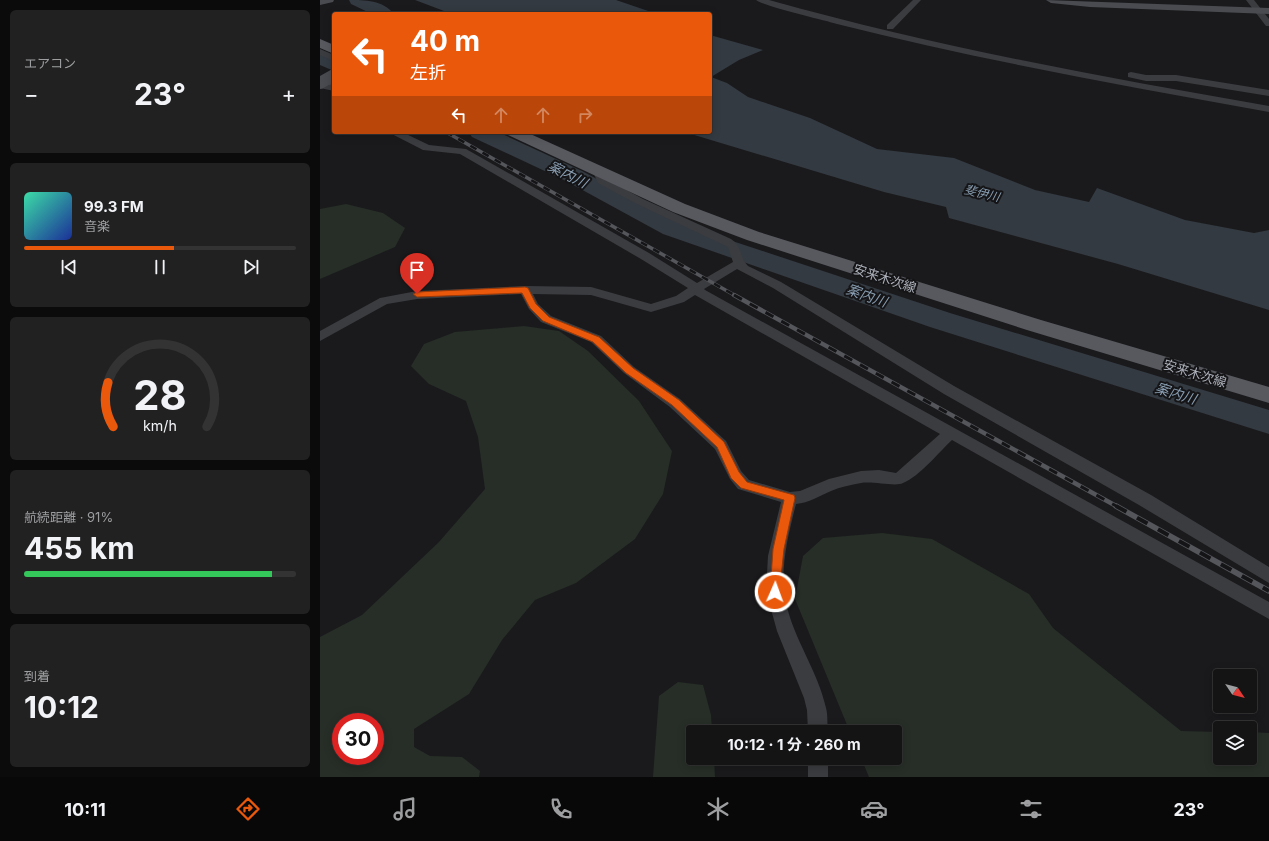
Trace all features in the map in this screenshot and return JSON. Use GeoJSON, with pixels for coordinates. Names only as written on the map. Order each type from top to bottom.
{"type":"FeatureCollection","features":[{"type":"Feature","properties":{"kind":"main road"},"geometry":{"type":"LineString","coordinates":[[320,43],[332,49]]}},
{"type":"Feature","properties":{"kind":"main road","name":"安来木次線"},"geometry":{"type":"LineString","coordinates":[[517,134],[679,208],[753,236],[1034,325],[1269,395]]}},
{"type":"Feature","properties":{"kind":"street"},"geometry":{"type":"LineString","coordinates":[[320,2],[329,0]]}},
{"type":"Feature","properties":{"kind":"street"},"geometry":{"type":"LineString","coordinates":[[760,0],[864,29],[950,49],[1165,91],[1269,109]]}},
{"type":"Feature","properties":{"kind":"street"},"geometry":{"type":"LineString","coordinates":[[791,0],[890,27],[945,40],[1146,78],[1176,78],[1269,93]]}},
{"type":"Feature","properties":{"kind":"street"},"geometry":{"type":"LineString","coordinates":[[890,27],[917,0]]}},
{"type":"Feature","properties":{"kind":"street"},"geometry":{"type":"LineString","coordinates":[[1051,0],[1090,4],[1264,11]]}},
{"type":"Feature","properties":{"kind":"street"},"geometry":{"type":"LineString","coordinates":[[1250,0],[1264,11],[1269,24]]}},
{"type":"Feature","properties":{"kind":"street"},"geometry":{"type":"LineString","coordinates":[[890,27],[892,30],[950,49]]}},
{"type":"Feature","properties":{"kind":"street"},"geometry":{"type":"LineString","coordinates":[[320,52],[332,57]]}},
{"type":"Feature","properties":{"kind":"street"},"geometry":{"type":"LineString","coordinates":[[320,84],[332,76]]}},
{"type":"Feature","properties":{"kind":"street"},"geometry":{"type":"LineString","coordinates":[[320,84],[332,87]]}},
{"type":"Feature","properties":{"kind":"street"},"geometry":{"type":"LineString","coordinates":[[398,134],[427,148],[462,151],[645,256],[697,289],[1269,610]]}},
{"type":"Feature","properties":{"kind":"street"},"geometry":{"type":"LineString","coordinates":[[598,172],[602,181],[639,201],[727,241],[734,248],[739,263],[748,271],[777,285],[949,390],[1145,500],[1269,576]]}},
{"type":"Feature","properties":{"kind":"street"},"geometry":{"type":"LineString","coordinates":[[320,337],[384,301],[417,294],[525,290],[591,291],[651,308],[680,299],[739,263]]}},
{"type":"Feature","properties":{"kind":"street"},"geometry":{"type":"LineString","coordinates":[[525,290],[533,306],[546,319],[596,340],[629,370],[675,403],[721,445],[735,475],[744,485],[790,498],[802,497],[829,485],[870,475],[898,479],[907,474],[951,432]]}},
{"type":"Feature","properties":{"kind":"street"},"geometry":{"type":"LineString","coordinates":[[790,498],[779,549],[775,592],[781,617],[814,698],[817,710],[818,725]]}},
{"type":"Feature","properties":{"kind":"street"},"geometry":{"type":"LineString","coordinates":[[818,765],[818,777]]}},
{"type":"Feature","properties":{"kind":"shaded area"},"geometry":{"type":"Polygon","coordinates":[[[346,204],[383,213],[405,228],[395,247],[320,279],[320,209],[346,204]]]}},
{"type":"Feature","properties":{"kind":"shaded area"},"geometry":{"type":"Polygon","coordinates":[[[524,326],[559,331],[588,351],[639,401],[672,451],[663,494],[635,539],[576,583],[535,600],[502,640],[469,694],[414,729],[414,747],[430,756],[462,757],[480,771],[479,777],[320,777],[320,637],[362,615],[439,542],[485,489],[478,437],[466,401],[429,384],[411,366],[424,344],[455,332],[524,326]]]}},
{"type":"Feature","properties":{"kind":"shaded area"},"geometry":{"type":"Polygon","coordinates":[[[882,533],[932,539],[1029,594],[1053,628],[1181,731],[1213,732],[1213,765],[1257,765],[1257,732],[1269,733],[1269,777],[869,777],[864,765],[902,765],[902,725],[847,725],[795,599],[803,556],[823,538],[882,533]]]}},
{"type":"Feature","properties":{"kind":"shaded area"},"geometry":{"type":"Polygon","coordinates":[[[678,682],[703,685],[711,715],[712,725],[686,725],[686,765],[714,765],[715,777],[653,777],[659,696],[678,682]]]}},
{"type":"Feature","properties":{"kind":"water"},"geometry":{"type":"Polygon","coordinates":[[[415,0],[616,0],[651,12],[447,12],[415,0]]]}},
{"type":"Feature","properties":{"kind":"water"},"geometry":{"type":"Polygon","coordinates":[[[712,36],[763,50],[739,60],[712,76],[712,36]]]}},
{"type":"Feature","properties":{"kind":"water","name":"斐伊川"},"geometry":{"type":"Polygon","coordinates":[[[712,77],[727,83],[748,97],[810,118],[877,149],[954,158],[1035,190],[1089,202],[1097,188],[1185,220],[1254,233],[1269,230],[1269,310],[1118,264],[949,218],[946,207],[884,192],[691,134],[712,134],[712,77]]]}},
{"type":"Feature","properties":{"kind":"waterway"},"geometry":{"type":"LineString","coordinates":[[357,0],[364,2],[382,12]]}},
{"type":"Feature","properties":{"kind":"waterway","name":"案内川"},"geometry":{"type":"LineString","coordinates":[[320,58],[332,64]]}},
{"type":"Feature","properties":{"kind":"waterway","name":"案内川"},"geometry":{"type":"LineString","coordinates":[[484,134],[574,176],[672,229],[940,320],[1269,422]]}},
{"type":"Feature","properties":{"kind":"railway"},"geometry":{"type":"LineString","coordinates":[[320,81],[332,84]]}},
{"type":"Feature","properties":{"kind":"railway"},"geometry":{"type":"LineString","coordinates":[[450,134],[736,296]]}},
{"type":"Feature","properties":{"kind":"railway"},"geometry":{"type":"LineString","coordinates":[[734,295],[1118,507]]}},
{"type":"Feature","properties":{"kind":"railway"},"geometry":{"type":"LineString","coordinates":[[1116,506],[1269,591]]}},
{"type":"Feature","properties":{"kind":"route"},"geometry":{"type":"LineString","coordinates":[[417,294],[525,290],[533,306],[546,319],[596,340],[629,370],[675,403],[710,434],[721,445],[735,475],[744,485],[753,489],[790,498],[783,524],[779,549],[775,592]]}}]}
